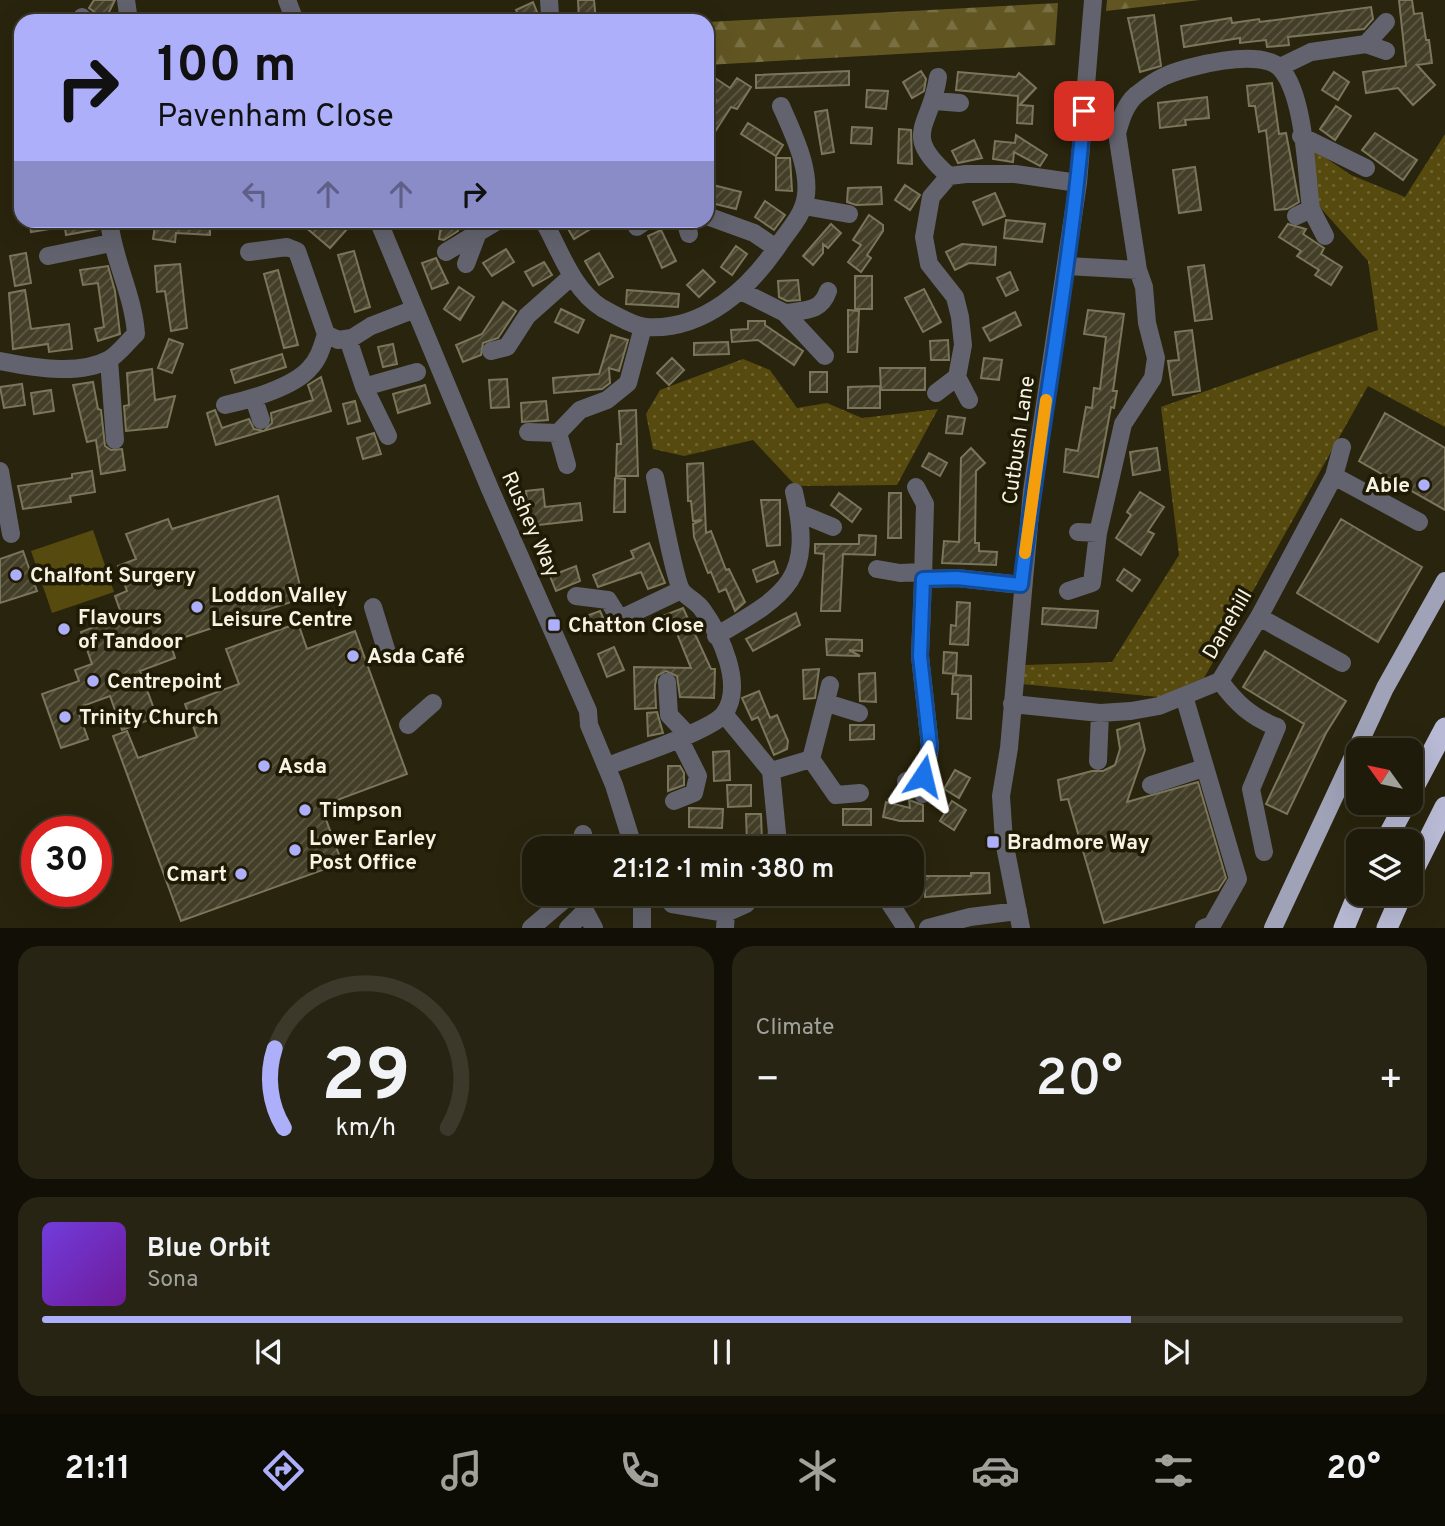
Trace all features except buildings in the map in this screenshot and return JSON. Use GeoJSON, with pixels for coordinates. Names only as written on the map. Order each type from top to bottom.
{"type":"FeatureCollection","features":[{"type":"Feature","properties":{"kind":"highway"},"geometry":{"type":"LineString","coordinates":[[1423,769],[1445,728]]}},
{"type":"Feature","properties":{"kind":"highway"},"geometry":{"type":"LineString","coordinates":[[1423,851],[1445,807]]}},
{"type":"Feature","properties":{"kind":"highway"},"geometry":{"type":"LineString","coordinates":[[1343,928],[1353,906]]}},
{"type":"Feature","properties":{"kind":"highway"},"geometry":{"type":"LineString","coordinates":[[1387,928],[1397,906]]}},
{"type":"Feature","properties":{"kind":"main road"},"geometry":{"type":"LineString","coordinates":[[1273,928],[1385,688],[1445,581]]}},
{"type":"Feature","properties":{"kind":"street","name":"Cutbush Lane"},"geometry":{"type":"LineString","coordinates":[[1019,919],[1007,862],[1001,796],[1032,491],[1078,183],[1093,0]]}},
{"type":"Feature","properties":{"kind":"street"},"geometry":{"type":"LineString","coordinates":[[1366,44],[1386,22]]}},
{"type":"Feature","properties":{"kind":"street"},"geometry":{"type":"LineString","coordinates":[[1280,67],[1311,52],[1366,44],[1386,51]]}},
{"type":"Feature","properties":{"kind":"street"},"geometry":{"type":"LineString","coordinates":[[1068,591],[1092,583],[1098,533],[1119,434],[1153,378],[1156,358],[1147,323],[1144,287],[1138,270],[1117,133],[1122,115],[1135,97],[1162,77],[1225,59],[1267,60],[1280,67],[1292,86],[1301,136],[1303,212],[1325,236]]}},
{"type":"Feature","properties":{"kind":"street"},"geometry":{"type":"LineString","coordinates":[[937,77],[935,101],[924,120],[921,142],[927,157],[949,177],[1015,174],[1078,183]]}},
{"type":"Feature","properties":{"kind":"street"},"geometry":{"type":"LineString","coordinates":[[935,101],[960,103]]}},
{"type":"Feature","properties":{"kind":"street"},"geometry":{"type":"LineString","coordinates":[[547,228],[579,288],[601,307],[643,327],[671,326],[702,317],[741,291],[762,270],[804,206],[804,160],[781,106]]}},
{"type":"Feature","properties":{"kind":"street"},"geometry":{"type":"LineString","coordinates":[[1301,136],[1366,169]]}},
{"type":"Feature","properties":{"kind":"street"},"geometry":{"type":"LineString","coordinates":[[949,177],[931,197],[924,237],[929,264],[955,297],[963,345],[957,377],[970,400]]}},
{"type":"Feature","properties":{"kind":"street"},"geometry":{"type":"LineString","coordinates":[[804,206],[849,214]]}},
{"type":"Feature","properties":{"kind":"street"},"geometry":{"type":"LineString","coordinates":[[714,219],[754,233],[776,248]]}},
{"type":"Feature","properties":{"kind":"street"},"geometry":{"type":"LineString","coordinates":[[0,361],[34,367],[72,367],[109,360],[136,334],[134,307],[111,243],[110,228]]}},
{"type":"Feature","properties":{"kind":"street","name":"Rushey Way"},"geometry":{"type":"LineString","coordinates":[[381,228],[490,489],[573,673],[630,836]]}},
{"type":"Feature","properties":{"kind":"street"},"geometry":{"type":"LineString","coordinates":[[446,252],[487,228]]}},
{"type":"Feature","properties":{"kind":"street"},"geometry":{"type":"LineString","coordinates":[[466,264],[477,235]]}},
{"type":"Feature","properties":{"kind":"street"},"geometry":{"type":"LineString","coordinates":[[48,256],[111,243]]}},
{"type":"Feature","properties":{"kind":"street"},"geometry":{"type":"LineString","coordinates":[[225,405],[254,399],[307,372],[319,356],[326,334],[297,251],[287,247],[249,252]]}},
{"type":"Feature","properties":{"kind":"street"},"geometry":{"type":"LineString","coordinates":[[1067,266],[1138,270]]}},
{"type":"Feature","properties":{"kind":"street"},"geometry":{"type":"LineString","coordinates":[[500,354],[527,316],[572,275]]}},
{"type":"Feature","properties":{"kind":"street"},"geometry":{"type":"LineString","coordinates":[[741,291],[785,313],[825,356]]}},
{"type":"Feature","properties":{"kind":"street"},"geometry":{"type":"LineString","coordinates":[[785,313],[815,309],[824,303],[828,291]]}},
{"type":"Feature","properties":{"kind":"street"},"geometry":{"type":"LineString","coordinates":[[326,334],[338,340],[348,339],[415,309]]}},
{"type":"Feature","properties":{"kind":"street"},"geometry":{"type":"LineString","coordinates":[[528,432],[558,433],[580,410],[607,400],[628,383],[643,327]]}},
{"type":"Feature","properties":{"kind":"street"},"geometry":{"type":"LineString","coordinates":[[348,339],[364,387],[388,436]]}},
{"type":"Feature","properties":{"kind":"street"},"geometry":{"type":"LineString","coordinates":[[109,360],[115,440]]}},
{"type":"Feature","properties":{"kind":"street"},"geometry":{"type":"LineString","coordinates":[[364,387],[416,372]]}},
{"type":"Feature","properties":{"kind":"street"},"geometry":{"type":"LineString","coordinates":[[936,393],[957,377]]}},
{"type":"Feature","properties":{"kind":"street"},"geometry":{"type":"LineString","coordinates":[[254,399],[261,420]]}},
{"type":"Feature","properties":{"kind":"street"},"geometry":{"type":"LineString","coordinates":[[558,433],[567,465]]}},
{"type":"Feature","properties":{"kind":"street","name":"Danehill"},"geometry":{"type":"LineString","coordinates":[[1012,704],[1100,713],[1159,706],[1220,681],[1259,617],[1334,476],[1342,447]]}},
{"type":"Feature","properties":{"kind":"street"},"geometry":{"type":"LineString","coordinates":[[0,471],[6,535],[29,529]]}},
{"type":"Feature","properties":{"kind":"street"},"geometry":{"type":"LineString","coordinates":[[1334,476],[1419,522]]}},
{"type":"Feature","properties":{"kind":"street"},"geometry":{"type":"LineString","coordinates":[[607,766],[683,736],[723,714],[731,691],[730,669],[702,607],[681,590],[655,477]]}},
{"type":"Feature","properties":{"kind":"street"},"geometry":{"type":"LineString","coordinates":[[916,487],[930,501],[923,576],[920,656],[937,748],[918,784]]}},
{"type":"Feature","properties":{"kind":"street"},"geometry":{"type":"LineString","coordinates":[[716,636],[762,609],[785,590],[800,564],[799,513],[794,492]]}},
{"type":"Feature","properties":{"kind":"street"},"geometry":{"type":"LineString","coordinates":[[799,513],[833,527]]}},
{"type":"Feature","properties":{"kind":"street"},"geometry":{"type":"LineString","coordinates":[[1078,532],[1098,533]]}},
{"type":"Feature","properties":{"kind":"street"},"geometry":{"type":"LineString","coordinates":[[877,569],[1021,585]]}},
{"type":"Feature","properties":{"kind":"street"},"geometry":{"type":"LineString","coordinates":[[576,596],[608,600],[620,619],[681,590]]}},
{"type":"Feature","properties":{"kind":"street"},"geometry":{"type":"LineString","coordinates":[[373,607],[388,656]]}},
{"type":"Feature","properties":{"kind":"street"},"geometry":{"type":"LineString","coordinates":[[1259,617],[1342,663]]}},
{"type":"Feature","properties":{"kind":"street"},"geometry":{"type":"LineString","coordinates":[[1220,681],[1236,702],[1257,720],[1277,727],[1251,789],[1264,852]]}},
{"type":"Feature","properties":{"kind":"street"},"geometry":{"type":"LineString","coordinates":[[667,682],[669,715],[683,736],[698,776],[694,793],[674,801]]}},
{"type":"Feature","properties":{"kind":"street"},"geometry":{"type":"LineString","coordinates":[[811,759],[829,694],[859,713]]}},
{"type":"Feature","properties":{"kind":"street"},"geometry":{"type":"LineString","coordinates":[[1184,696],[1205,768],[1214,788],[1238,879],[1212,925],[1204,928]]}},
{"type":"Feature","properties":{"kind":"street"},"geometry":{"type":"LineString","coordinates":[[408,725],[433,704]]}},
{"type":"Feature","properties":{"kind":"street"},"geometry":{"type":"LineString","coordinates":[[1098,761],[1100,713]]}},
{"type":"Feature","properties":{"kind":"street"},"geometry":{"type":"LineString","coordinates":[[723,714],[771,771],[776,836]]}},
{"type":"Feature","properties":{"kind":"street"},"geometry":{"type":"LineString","coordinates":[[771,771],[811,759]]}},
{"type":"Feature","properties":{"kind":"street"},"geometry":{"type":"LineString","coordinates":[[811,759],[836,795],[860,793]]}},
{"type":"Feature","properties":{"kind":"street"},"geometry":{"type":"LineString","coordinates":[[1151,785],[1205,768]]}},
{"type":"Feature","properties":{"kind":"street"},"geometry":{"type":"LineString","coordinates":[[531,928],[556,906]]}},
{"type":"Feature","properties":{"kind":"street"},"geometry":{"type":"LineString","coordinates":[[568,928],[581,906]]}},
{"type":"Feature","properties":{"kind":"street"},"geometry":{"type":"LineString","coordinates":[[585,906],[594,928]]}},
{"type":"Feature","properties":{"kind":"street"},"geometry":{"type":"LineString","coordinates":[[642,906],[642,928]]}},
{"type":"Feature","properties":{"kind":"street"},"geometry":{"type":"LineString","coordinates":[[679,906],[726,920],[744,906]]}},
{"type":"Feature","properties":{"kind":"street"},"geometry":{"type":"LineString","coordinates":[[892,906],[906,928]]}},
{"type":"Feature","properties":{"kind":"street"},"geometry":{"type":"LineString","coordinates":[[928,928],[971,917],[1019,919]]}},
{"type":"Feature","properties":{"kind":"shaded area"},"geometry":{"type":"Polygon","coordinates":[[[1445,134],[1445,427],[1368,386],[1204,678],[1159,697],[1021,684],[1025,665],[1112,662],[1179,555],[1161,407],[1378,330],[1368,261],[1317,204],[1308,146],[1351,175],[1405,197],[1445,134]]]}},
{"type":"Feature","properties":{"kind":"shaded area"},"geometry":{"type":"Polygon","coordinates":[[[743,359],[770,370],[797,408],[827,403],[862,418],[938,409],[897,485],[796,486],[753,440],[684,456],[653,449],[646,414],[660,390],[743,359]]]}},
{"type":"Feature","properties":{"kind":"shaded area"},"geometry":{"type":"Polygon","coordinates":[[[93,530],[114,592],[52,613],[31,551],[93,530]]]}},
{"type":"Feature","properties":{"kind":"green space"},"geometry":{"type":"Polygon","coordinates":[[[1107,0],[1200,0],[1106,11],[1107,0]]]}},
{"type":"Feature","properties":{"kind":"green space"},"geometry":{"type":"Polygon","coordinates":[[[1058,3],[1055,45],[714,65],[714,22],[1058,3]]]}},
{"type":"Feature","properties":{"kind":"slow traffic"},"geometry":{"type":"LineString","coordinates":[[1025,553],[1046,400]]}},
{"type":"Feature","properties":{"kind":"place","name":"Able"},"geometry":{"type":"Point","coordinates":[1424,485]}},
{"type":"Feature","properties":{"kind":"place","name":"Chalfont Surgery"},"geometry":{"type":"Point","coordinates":[16,575]}},
{"type":"Feature","properties":{"kind":"place","name":"Loddon Valley Leisure Centre"},"geometry":{"type":"Point","coordinates":[197,607]}},
{"type":"Feature","properties":{"kind":"place","name":"Chatton Close"},"geometry":{"type":"Point","coordinates":[554,625]}},
{"type":"Feature","properties":{"kind":"place","name":"Flavours of Tandoor"},"geometry":{"type":"Point","coordinates":[64,629]}},
{"type":"Feature","properties":{"kind":"place","name":"Asda Café"},"geometry":{"type":"Point","coordinates":[353,656]}},
{"type":"Feature","properties":{"kind":"place","name":"Centrepoint"},"geometry":{"type":"Point","coordinates":[93,681]}},
{"type":"Feature","properties":{"kind":"place","name":"Trinity Church"},"geometry":{"type":"Point","coordinates":[65,717]}},
{"type":"Feature","properties":{"kind":"place","name":"Asda"},"geometry":{"type":"Point","coordinates":[264,766]}},
{"type":"Feature","properties":{"kind":"place","name":"Timpson"},"geometry":{"type":"Point","coordinates":[305,810]}},
{"type":"Feature","properties":{"kind":"place","name":"Bradmore Way"},"geometry":{"type":"Point","coordinates":[993,842]}},
{"type":"Feature","properties":{"kind":"place","name":"Lower Earley Post Office"},"geometry":{"type":"Point","coordinates":[295,850]}},
{"type":"Feature","properties":{"kind":"place","name":"Cmart"},"geometry":{"type":"Point","coordinates":[241,874]}},
{"type":"Feature","properties":{"kind":"route"},"geometry":{"type":"LineString","coordinates":[[923,776],[930,746],[920,656],[923,579],[957,578],[1021,585],[1032,491],[1071,238],[1084,111]]}}]}
